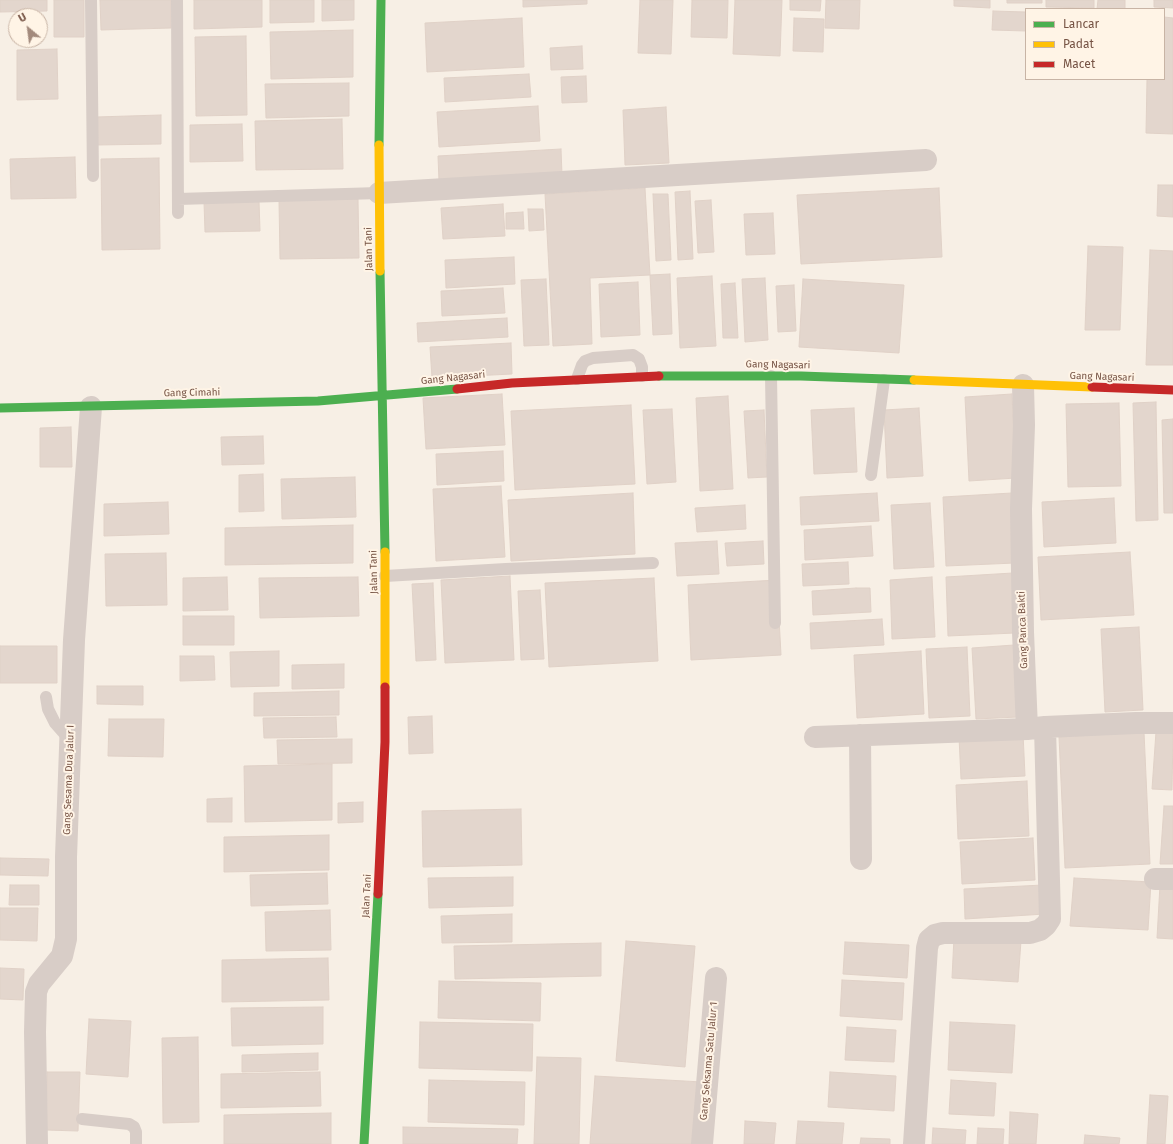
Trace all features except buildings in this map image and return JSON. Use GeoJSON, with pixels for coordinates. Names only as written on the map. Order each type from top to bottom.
{"type":"FeatureCollection","features":[{"type":"Feature","properties":{"kind":"main road","name":"Jalan Tani"},"geometry":{"type":"LineString","coordinates":[[364,1144],[385,742],[385,576],[379,193],[381,0]]}},
{"type":"Feature","properties":{"kind":"main road","name":"Gang Nagasari"},"geometry":{"type":"LineString","coordinates":[[383,396],[512,383],[642,376],[770,376],[1173,390]]}},
{"type":"Feature","properties":{"kind":"main road","name":"Gang Cimahi"},"geometry":{"type":"LineString","coordinates":[[0,408],[318,401],[383,396]]}},
{"type":"Feature","properties":{"kind":"street"},"geometry":{"type":"LineString","coordinates":[[379,193],[926,160]]}},
{"type":"Feature","properties":{"kind":"street","name":"Gang Panca Bakti"},"geometry":{"type":"LineString","coordinates":[[914,1144],[927,948],[929,940],[935,935],[943,933],[1030,933],[1040,930],[1050,919],[1036,728],[1023,632],[1021,509],[1024,425],[1023,385]]}},
{"type":"Feature","properties":{"kind":"street","name":"Gang Sesama Dua Jalur I"},"geometry":{"type":"LineString","coordinates":[[37,1144],[35,1032],[36,992],[39,984],[62,956],[66,938],[66,857],[74,640],[91,407]]}},
{"type":"Feature","properties":{"kind":"street"},"geometry":{"type":"LineString","coordinates":[[815,736],[1136,723],[1173,723]]}},
{"type":"Feature","properties":{"kind":"street"},"geometry":{"type":"LineString","coordinates":[[860,735],[862,859]]}},
{"type":"Feature","properties":{"kind":"street","name":"Gang Seksama Satu Jalur 1"},"geometry":{"type":"LineString","coordinates":[[702,1144],[716,978]]}},
{"type":"Feature","properties":{"kind":"lane"},"geometry":{"type":"LineString","coordinates":[[91,0],[92,176]]}},
{"type":"Feature","properties":{"kind":"lane"},"geometry":{"type":"LineString","coordinates":[[177,0],[178,213]]}},
{"type":"Feature","properties":{"kind":"lane"},"geometry":{"type":"LineString","coordinates":[[178,199],[379,193]]}},
{"type":"Feature","properties":{"kind":"lane"},"geometry":{"type":"LineString","coordinates":[[578,379],[582,365],[586,361],[593,358],[633,355],[639,359],[642,367],[642,376]]}},
{"type":"Feature","properties":{"kind":"lane"},"geometry":{"type":"LineString","coordinates":[[770,376],[775,623]]}},
{"type":"Feature","properties":{"kind":"lane"},"geometry":{"type":"LineString","coordinates":[[871,475],[884,380]]}},
{"type":"Feature","properties":{"kind":"lane"},"geometry":{"type":"LineString","coordinates":[[385,576],[653,563]]}},
{"type":"Feature","properties":{"kind":"lane"},"geometry":{"type":"LineString","coordinates":[[46,697],[48,709],[55,723],[70,740]]}},
{"type":"Feature","properties":{"kind":"lane"},"geometry":{"type":"LineString","coordinates":[[82,1119],[129,1124],[134,1127],[136,1132],[136,1144]]}},
{"type":"Feature","properties":{"kind":"traffic: fast"},"geometry":{"type":"LineString","coordinates":[[379,145],[381,0]]}},
{"type":"Feature","properties":{"kind":"traffic: fast"},"geometry":{"type":"LineString","coordinates":[[380,271],[385,552]]}},
{"type":"Feature","properties":{"kind":"traffic: fast"},"geometry":{"type":"LineString","coordinates":[[659,376],[801,376],[914,380]]}},
{"type":"Feature","properties":{"kind":"traffic: fast"},"geometry":{"type":"LineString","coordinates":[[0,408],[318,401],[457,389]]}},
{"type":"Feature","properties":{"kind":"traffic: fast"},"geometry":{"type":"LineString","coordinates":[[364,1144],[378,894]]}},
{"type":"Feature","properties":{"kind":"traffic: slow"},"geometry":{"type":"LineString","coordinates":[[379,145],[380,271]]}},
{"type":"Feature","properties":{"kind":"traffic: slow"},"geometry":{"type":"LineString","coordinates":[[914,380],[1092,387]]}},
{"type":"Feature","properties":{"kind":"traffic: slow"},"geometry":{"type":"LineString","coordinates":[[385,552],[385,687]]}},
{"type":"Feature","properties":{"kind":"traffic: jam"},"geometry":{"type":"LineString","coordinates":[[457,389],[512,383],[659,376]]}},
{"type":"Feature","properties":{"kind":"traffic: jam"},"geometry":{"type":"LineString","coordinates":[[1092,387],[1173,390]]}},
{"type":"Feature","properties":{"kind":"traffic: jam"},"geometry":{"type":"LineString","coordinates":[[378,894],[385,742],[385,687]]}}]}
